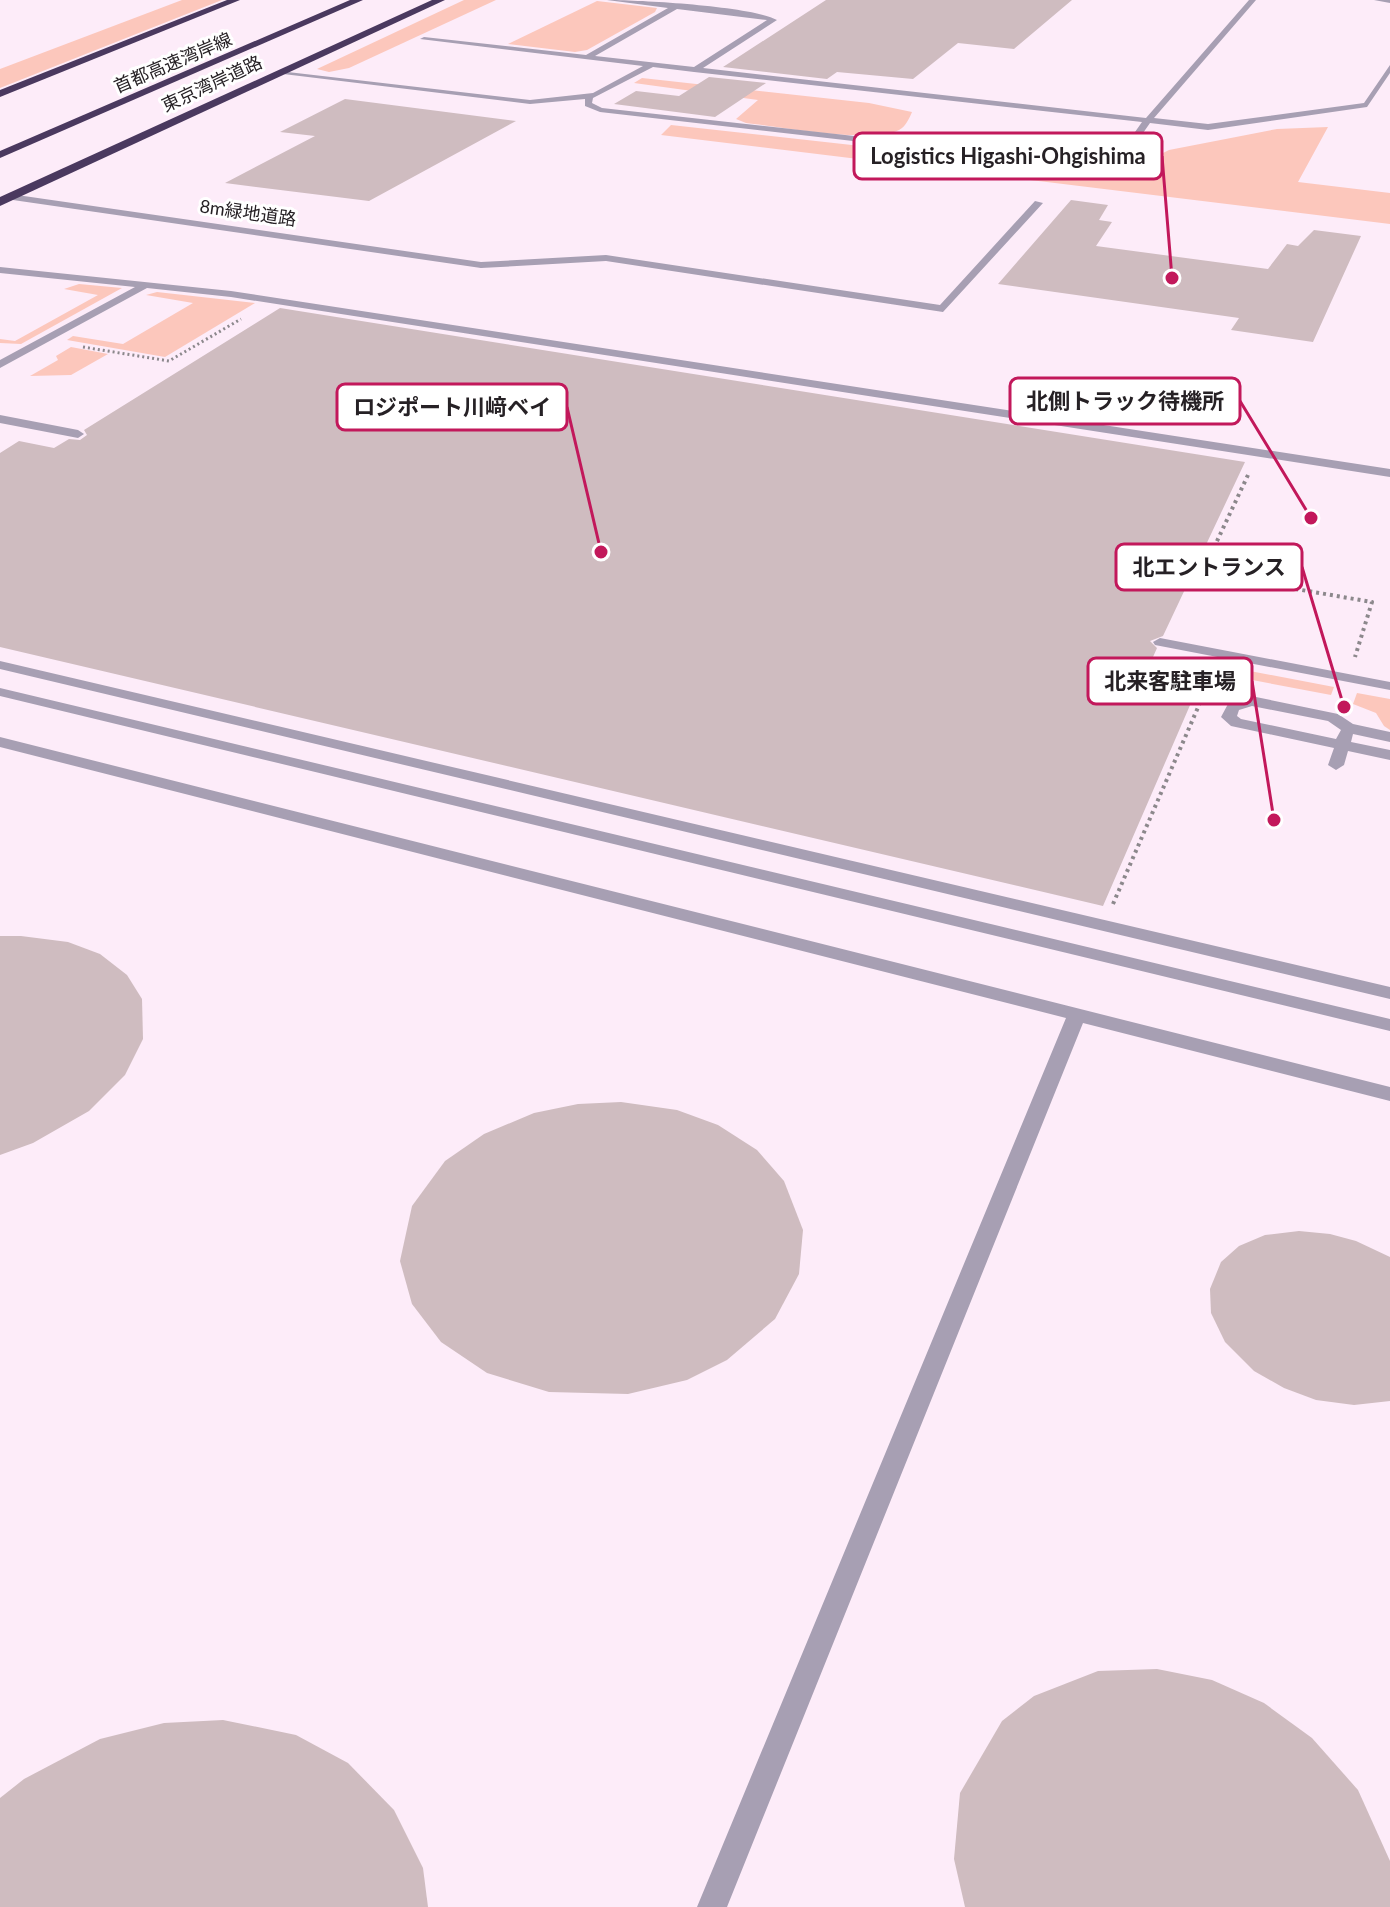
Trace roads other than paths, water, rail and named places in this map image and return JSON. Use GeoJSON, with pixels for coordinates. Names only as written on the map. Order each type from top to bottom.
{"type":"FeatureCollection","features":[{"type":"Feature","properties":{"kind":"highway"},"geometry":{"type":"LineString","coordinates":[[0,94],[235,0]]}},
{"type":"Feature","properties":{"kind":"highway"},"geometry":{"type":"LineString","coordinates":[[131,42],[249,0]]}},
{"type":"Feature","properties":{"kind":"highway","name":"首都高速湾岸線"},"geometry":{"type":"LineString","coordinates":[[0,155],[358,0]]}},
{"type":"Feature","properties":{"kind":"highway","name":"東京湾岸道路"},"geometry":{"type":"LineString","coordinates":[[5,200],[440,0]]}},
{"type":"Feature","properties":{"kind":"highway"},"geometry":{"type":"LineString","coordinates":[[286,17],[300,11]]}},
{"type":"Feature","properties":{"kind":"street","name":"8m緑地道路"},"geometry":{"type":"LineString","coordinates":[[5,200],[481,265]]}},
{"type":"Feature","properties":{"kind":"lane"},"geometry":{"type":"LineString","coordinates":[[610,0],[761,16],[773,20],[694,70]]}},
{"type":"Feature","properties":{"kind":"lane"},"geometry":{"type":"LineString","coordinates":[[589,56],[688,0]]}},
{"type":"Feature","properties":{"kind":"lane"},"geometry":{"type":"LineString","coordinates":[[589,97],[588,104],[600,110],[1095,167],[1117,164],[1148,120],[1253,0]]}},
{"type":"Feature","properties":{"kind":"lane"},"geometry":{"type":"LineString","coordinates":[[1377,0],[1390,1]]}},
{"type":"Feature","properties":{"kind":"lane"},"geometry":{"type":"LineString","coordinates":[[424,39],[1208,127],[1367,105],[1390,67]]}},
{"type":"Feature","properties":{"kind":"lane"},"geometry":{"type":"LineString","coordinates":[[279,73],[516,102],[589,97],[651,65]]}},
{"type":"Feature","properties":{"kind":"lane"},"geometry":{"type":"LineString","coordinates":[[481,265],[606,258],[943,309],[1038,203]]}},
{"type":"Feature","properties":{"kind":"lane"},"geometry":{"type":"LineString","coordinates":[[0,270],[231,294],[1390,473]]}},
{"type":"Feature","properties":{"kind":"lane"},"geometry":{"type":"LineString","coordinates":[[0,365],[146,285]]}},
{"type":"Feature","properties":{"kind":"lane"},"geometry":{"type":"LineString","coordinates":[[0,353],[16,356]]}},
{"type":"Feature","properties":{"kind":"lane"},"geometry":{"type":"LineString","coordinates":[[0,419],[78,434]]}},
{"type":"Feature","properties":{"kind":"lane"},"geometry":{"type":"LineString","coordinates":[[1160,642],[1390,686]]}},
{"type":"Feature","properties":{"kind":"lane"},"geometry":{"type":"LineString","coordinates":[[0,665],[1390,993]]}},
{"type":"Feature","properties":{"kind":"lane"},"geometry":{"type":"LineString","coordinates":[[0,692],[1390,1025]]}},
{"type":"Feature","properties":{"kind":"lane"},"geometry":{"type":"LineString","coordinates":[[1390,737],[1348,728],[1333,717],[1251,701],[1233,707],[1229,717],[1236,723],[1390,755]]}},
{"type":"Feature","properties":{"kind":"lane"},"geometry":{"type":"LineString","coordinates":[[1336,765],[1348,728]]}},
{"type":"Feature","properties":{"kind":"lane"},"geometry":{"type":"LineString","coordinates":[[2,744],[1390,1094]]}},
{"type":"Feature","properties":{"kind":"lane"},"geometry":{"type":"LineString","coordinates":[[712,1907],[1077,1015]]}},
{"type":"Feature","properties":{"kind":"place","name":"Logistics Higashi-Ohgishima"},"geometry":{"type":"Point","coordinates":[1172,278]}},
{"type":"Feature","properties":{"kind":"place","name":"北側トラック待機所"},"geometry":{"type":"Point","coordinates":[1311,518]}},
{"type":"Feature","properties":{"kind":"place","name":"ロジポート川﨑ベイ"},"geometry":{"type":"Point","coordinates":[601,552]}},
{"type":"Feature","properties":{"kind":"place","name":"北エントランス"},"geometry":{"type":"Point","coordinates":[1344,707]}},
{"type":"Feature","properties":{"kind":"place","name":"北来客駐車場"},"geometry":{"type":"Point","coordinates":[1274,820]}}]}
